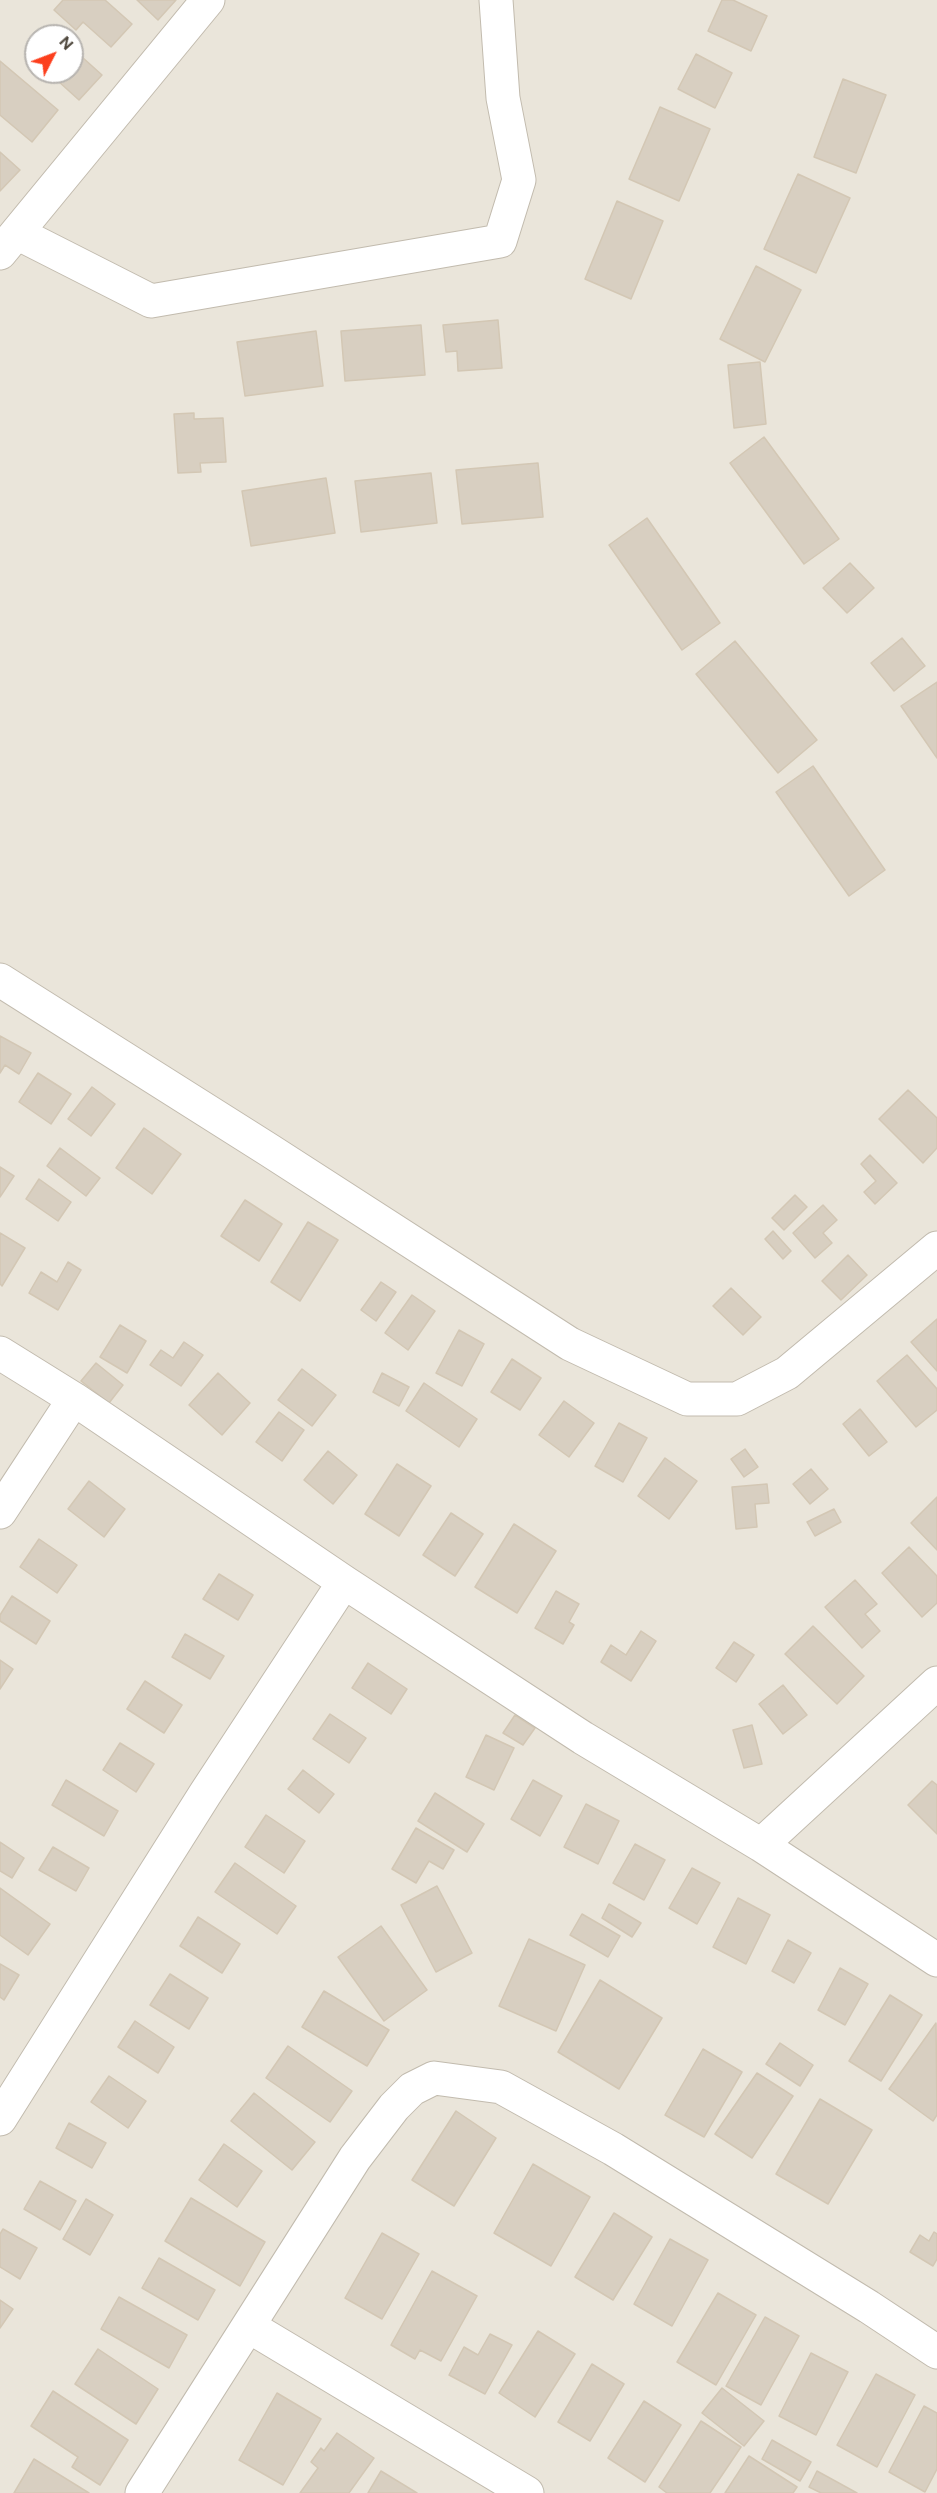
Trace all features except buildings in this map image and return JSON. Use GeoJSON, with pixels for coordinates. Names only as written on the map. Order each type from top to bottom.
{"type":"FeatureCollection","features":[{"type":"Feature","properties":{"kind":"street"},"geometry":{"type":"LineString","coordinates":[[208,0],[8,243],[151,301],[500,241],[519,180],[503,98],[496,0]]}},
{"type":"Feature","properties":{"kind":"street"},"geometry":{"type":"LineString","coordinates":[[0,980],[570,1344],[687,1399],[737,1399],[787,1373],[937,1248]]}},
{"type":"Feature","properties":{"kind":"street"},"geometry":{"type":"LineString","coordinates":[[0,1353],[74,1399],[344,1582],[584,1738],[761,1845],[937,1960]]}},
{"type":"Feature","properties":{"kind":"street"},"geometry":{"type":"LineString","coordinates":[[0,1512],[74,1399]]}},
{"type":"Feature","properties":{"kind":"street"},"geometry":{"type":"LineString","coordinates":[[0,2119],[205,1794],[344,1582]]}},
{"type":"Feature","properties":{"kind":"street"},"geometry":{"type":"LineString","coordinates":[[761,1845],[937,1683]]}},
{"type":"Feature","properties":{"kind":"street"},"geometry":{"type":"LineString","coordinates":[[142,2493],[250,2327],[355,2158],[394,2107],[412,2089],[434,2079],[501,2087],[613,2149],[869,2307],[937,2352]]}},
{"type":"Feature","properties":{"kind":"street"},"geometry":{"type":"LineString","coordinates":[[250,2327],[527,2493]]}},
{"type":"Feature","properties":{"kind":"shaded area"},"geometry":{"type":"Polygon","coordinates":[[[0,0],[937,0],[937,2493],[0,2493],[0,0]]]}}]}
